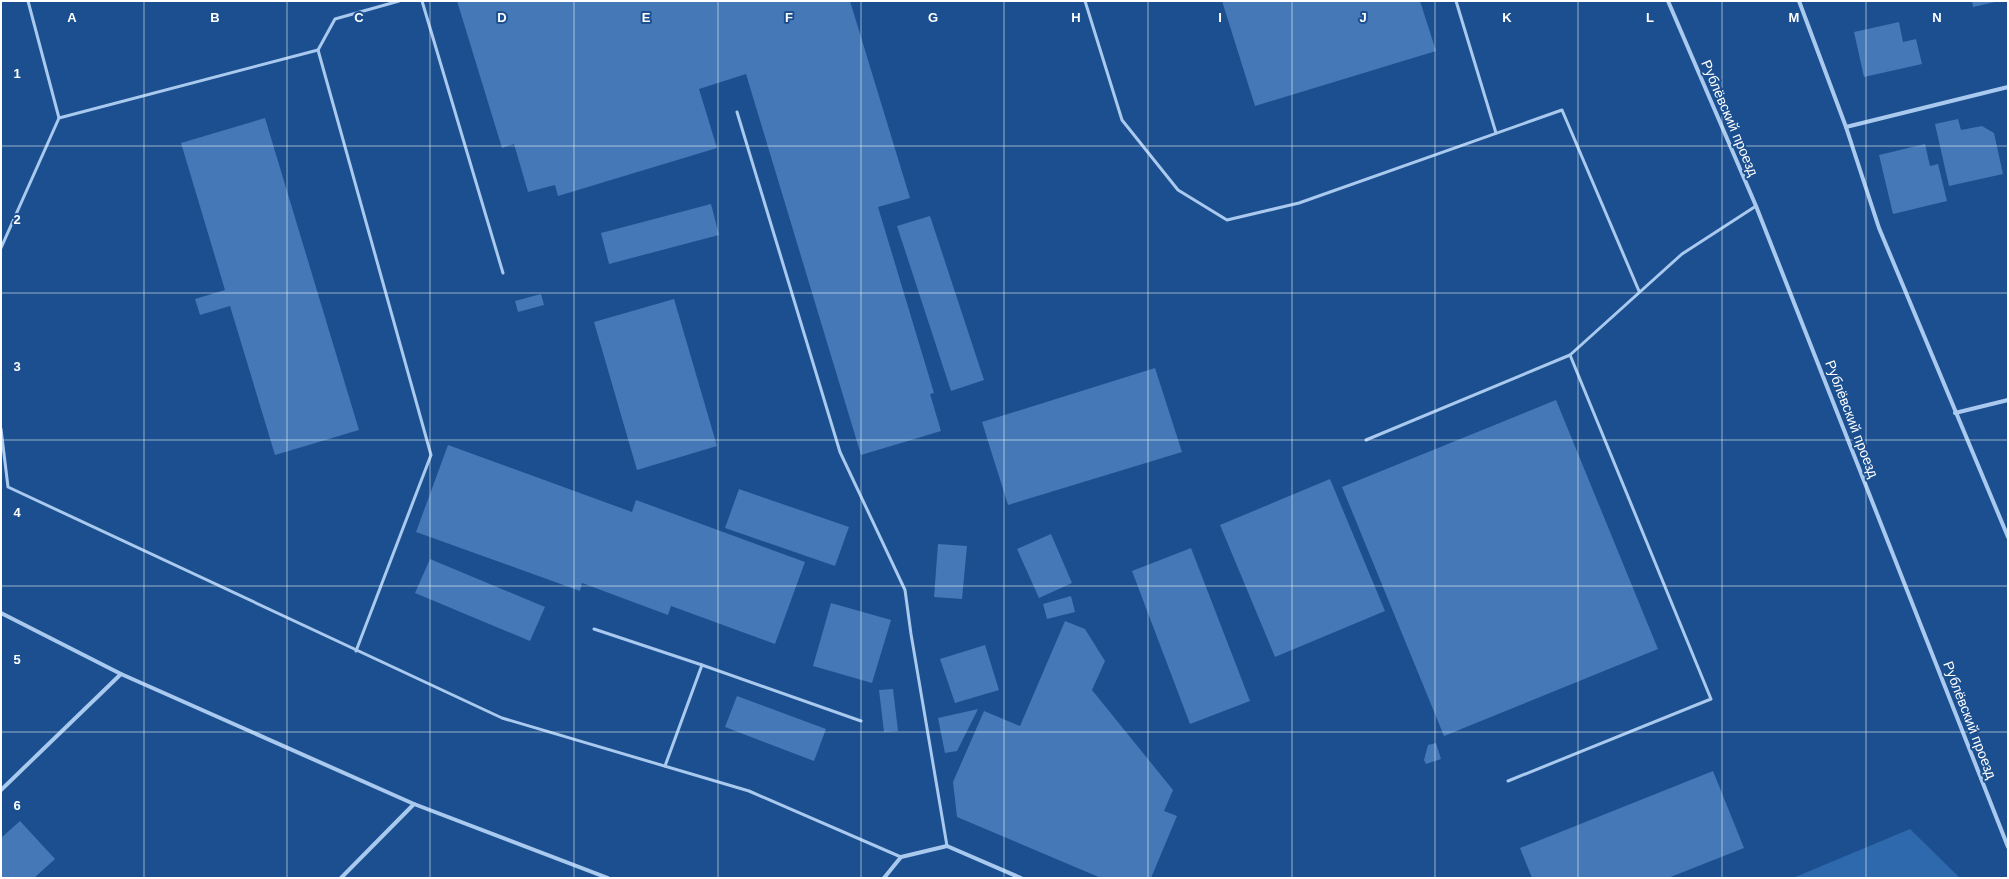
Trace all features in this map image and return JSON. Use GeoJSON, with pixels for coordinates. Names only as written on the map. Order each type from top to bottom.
{"type":"FeatureCollection","features":[{"type":"Feature","properties":{"kind":"street","name":"Рублёвский проезд"},"geometry":{"type":"LineString","coordinates":[[1668,1],[1756,206],[2008,847]]}},
{"type":"Feature","properties":{"kind":"street"},"geometry":{"type":"LineString","coordinates":[[1799,1],[1846,128],[1879,228],[2008,537]]}},
{"type":"Feature","properties":{"kind":"street"},"geometry":{"type":"LineString","coordinates":[[1846,128],[2008,87]]}},
{"type":"Feature","properties":{"kind":"street"},"geometry":{"type":"LineString","coordinates":[[1955,413],[2008,400]]}},
{"type":"Feature","properties":{"kind":"street"},"geometry":{"type":"LineString","coordinates":[[1,612],[121,674],[414,804],[608,878]]}},
{"type":"Feature","properties":{"kind":"street"},"geometry":{"type":"LineString","coordinates":[[1,790],[121,674]]}},
{"type":"Feature","properties":{"kind":"street"},"geometry":{"type":"LineString","coordinates":[[342,878],[414,804]]}},
{"type":"Feature","properties":{"kind":"street"},"geometry":{"type":"LineString","coordinates":[[884,878],[901,857],[947,846],[1021,878]]}},
{"type":"Feature","properties":{"kind":"lane"},"geometry":{"type":"LineString","coordinates":[[1,248],[59,118],[28,1]]}},
{"type":"Feature","properties":{"kind":"lane"},"geometry":{"type":"LineString","coordinates":[[356,650],[431,455],[318,50],[335,19],[399,1]]}},
{"type":"Feature","properties":{"kind":"lane"},"geometry":{"type":"LineString","coordinates":[[422,1],[503,273]]}},
{"type":"Feature","properties":{"kind":"lane"},"geometry":{"type":"LineString","coordinates":[[1086,1],[1122,120],[1178,190],[1227,220],[1298,203],[1562,110],[1639,291]]}},
{"type":"Feature","properties":{"kind":"lane"},"geometry":{"type":"LineString","coordinates":[[1456,1],[1496,133]]}},
{"type":"Feature","properties":{"kind":"lane"},"geometry":{"type":"LineString","coordinates":[[59,118],[318,50]]}},
{"type":"Feature","properties":{"kind":"lane"},"geometry":{"type":"LineString","coordinates":[[737,112],[840,452],[905,590],[911,634],[947,846]]}},
{"type":"Feature","properties":{"kind":"lane"},"geometry":{"type":"LineString","coordinates":[[1366,440],[1570,355],[1639,291],[1682,254],[1756,206]]}},
{"type":"Feature","properties":{"kind":"lane"},"geometry":{"type":"LineString","coordinates":[[1508,781],[1710,699],[1570,355]]}},
{"type":"Feature","properties":{"kind":"lane"},"geometry":{"type":"LineString","coordinates":[[1,429],[8,487],[502,718],[749,791],[901,857]]}},
{"type":"Feature","properties":{"kind":"lane"},"geometry":{"type":"LineString","coordinates":[[594,629],[861,721]]}},
{"type":"Feature","properties":{"kind":"lane"},"geometry":{"type":"LineString","coordinates":[[665,766],[702,665]]}},
{"type":"Feature","properties":{"kind":"shaded area"},"geometry":{"type":"Polygon","coordinates":[[[1910,829],[1960,878],[1793,878],[1910,829]]]}},
{"type":"Feature","properties":{"kind":"building"},"geometry":{"type":"Polygon","coordinates":[[[457,1],[850,1],[910,198],[878,207],[934,393],[930,394],[941,431],[861,455],[746,74],[699,89],[717,148],[558,196],[555,185],[528,192],[514,144],[502,148],[457,1]]]}},
{"type":"Feature","properties":{"kind":"building"},"geometry":{"type":"Polygon","coordinates":[[[1222,1],[1420,1],[1436,51],[1255,106],[1222,1]]]}},
{"type":"Feature","properties":{"kind":"building"},"geometry":{"type":"Polygon","coordinates":[[[1972,1],[1995,1],[1995,2],[1973,7],[1972,1]]]}},
{"type":"Feature","properties":{"kind":"building"},"geometry":{"type":"Polygon","coordinates":[[[1899,22],[1903,42],[1916,39],[1922,64],[1864,77],[1854,32],[1899,22]]]}},
{"type":"Feature","properties":{"kind":"building"},"geometry":{"type":"Polygon","coordinates":[[[265,118],[359,430],[275,455],[230,306],[200,315],[195,299],[225,290],[181,143],[265,118]]]}},
{"type":"Feature","properties":{"kind":"building"},"geometry":{"type":"Polygon","coordinates":[[[1958,119],[1961,130],[1982,126],[1994,133],[2003,174],[1949,186],[1935,124],[1958,119]]]}},
{"type":"Feature","properties":{"kind":"building"},"geometry":{"type":"Polygon","coordinates":[[[1925,144],[1930,166],[1938,164],[1947,201],[1893,214],[1879,155],[1925,144]]]}},
{"type":"Feature","properties":{"kind":"building"},"geometry":{"type":"Polygon","coordinates":[[[711,204],[719,235],[609,264],[601,233],[711,204]]]}},
{"type":"Feature","properties":{"kind":"building"},"geometry":{"type":"Polygon","coordinates":[[[930,216],[984,380],[951,391],[897,226],[930,216]]]}},
{"type":"Feature","properties":{"kind":"building"},"geometry":{"type":"Polygon","coordinates":[[[541,294],[544,305],[518,312],[515,301],[541,294]]]}},
{"type":"Feature","properties":{"kind":"building"},"geometry":{"type":"Polygon","coordinates":[[[674,299],[717,446],[637,470],[594,322],[674,299]]]}},
{"type":"Feature","properties":{"kind":"building"},"geometry":{"type":"Polygon","coordinates":[[[1155,368],[1182,452],[1008,505],[982,422],[1155,368]]]}},
{"type":"Feature","properties":{"kind":"building"},"geometry":{"type":"Polygon","coordinates":[[[1556,400],[1658,649],[1444,736],[1342,487],[1556,400]]]}},
{"type":"Feature","properties":{"kind":"building"},"geometry":{"type":"Polygon","coordinates":[[[448,445],[632,512],[636,500],[805,562],[775,644],[671,606],[668,615],[582,583],[580,591],[416,532],[448,445]]]}},
{"type":"Feature","properties":{"kind":"building"},"geometry":{"type":"Polygon","coordinates":[[[1330,479],[1385,611],[1275,657],[1220,525],[1330,479]]]}},
{"type":"Feature","properties":{"kind":"building"},"geometry":{"type":"Polygon","coordinates":[[[739,489],[849,527],[835,566],[725,528],[739,489]]]}},
{"type":"Feature","properties":{"kind":"building"},"geometry":{"type":"Polygon","coordinates":[[[1051,534],[1072,583],[1039,598],[1017,549],[1051,534]]]}},
{"type":"Feature","properties":{"kind":"building"},"geometry":{"type":"Polygon","coordinates":[[[938,544],[967,546],[962,599],[934,597],[938,544]]]}},
{"type":"Feature","properties":{"kind":"building"},"geometry":{"type":"Polygon","coordinates":[[[1191,548],[1250,701],[1190,724],[1132,571],[1191,548]]]}},
{"type":"Feature","properties":{"kind":"building"},"geometry":{"type":"Polygon","coordinates":[[[430,559],[545,607],[530,641],[415,593],[430,559]]]}},
{"type":"Feature","properties":{"kind":"building"},"geometry":{"type":"Polygon","coordinates":[[[1071,596],[1075,612],[1047,619],[1043,604],[1071,596]]]}},
{"type":"Feature","properties":{"kind":"building"},"geometry":{"type":"Polygon","coordinates":[[[831,603],[891,620],[872,683],[813,666],[831,603]]]}},
{"type":"Feature","properties":{"kind":"building"},"geometry":{"type":"Polygon","coordinates":[[[1065,621],[1085,629],[1105,661],[1092,690],[1173,790],[1164,811],[1177,816],[1151,878],[1101,878],[957,817],[953,782],[984,711],[1020,726],[1065,621]]]}},
{"type":"Feature","properties":{"kind":"building"},"geometry":{"type":"Polygon","coordinates":[[[985,645],[999,690],[955,703],[940,659],[985,645]]]}},
{"type":"Feature","properties":{"kind":"building"},"geometry":{"type":"Polygon","coordinates":[[[893,689],[898,731],[884,732],[879,690],[893,689]]]}},
{"type":"Feature","properties":{"kind":"building"},"geometry":{"type":"Polygon","coordinates":[[[737,696],[826,729],[814,761],[725,727],[737,696]]]}},
{"type":"Feature","properties":{"kind":"building"},"geometry":{"type":"Polygon","coordinates":[[[978,709],[957,751],[945,753],[938,718],[978,709]]]}},
{"type":"Feature","properties":{"kind":"building"},"geometry":{"type":"Polygon","coordinates":[[[1436,743],[1441,759],[1426,764],[1424,760],[1428,745],[1436,743]]]}},
{"type":"Feature","properties":{"kind":"building"},"geometry":{"type":"Polygon","coordinates":[[[1713,771],[1744,848],[1668,878],[1532,878],[1520,848],[1713,771]]]}},
{"type":"Feature","properties":{"kind":"building"},"geometry":{"type":"Polygon","coordinates":[[[20,821],[55,859],[34,878],[1,878],[1,838],[20,821]]]}}]}
